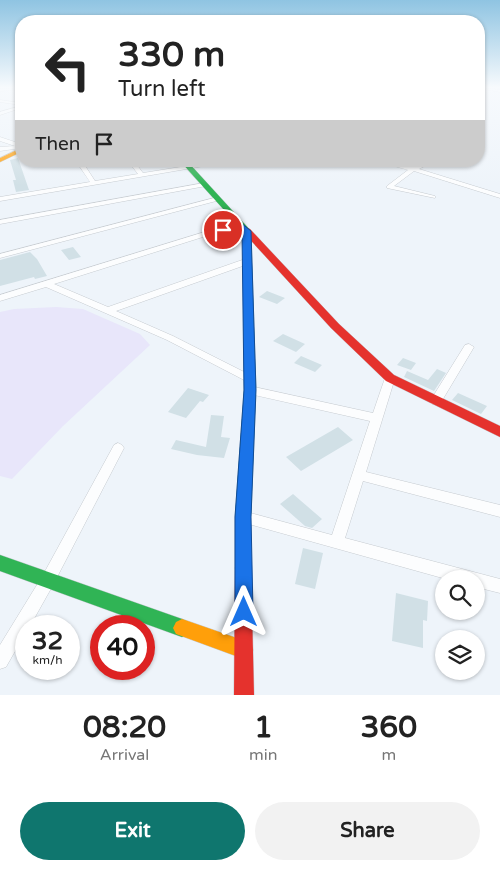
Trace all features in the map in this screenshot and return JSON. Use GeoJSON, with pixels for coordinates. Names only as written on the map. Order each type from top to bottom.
{"type":"FeatureCollection","features":[{"type":"Feature","properties":{"kind":"street"},"geometry":{"type":"LineString","coordinates":[[0,139],[15,145]]}},
{"type":"Feature","properties":{"kind":"street"},"geometry":{"type":"LineString","coordinates":[[0,149],[15,148]]}},
{"type":"Feature","properties":{"kind":"street"},"geometry":{"type":"LineString","coordinates":[[0,160],[15,151]]}},
{"type":"Feature","properties":{"kind":"street"},"geometry":{"type":"LineString","coordinates":[[83,167],[94,184]]}},
{"type":"Feature","properties":{"kind":"street"},"geometry":{"type":"LineString","coordinates":[[135,167],[142,176]]}},
{"type":"Feature","properties":{"kind":"street"},"geometry":{"type":"LineString","coordinates":[[0,199],[142,176],[178,167]]}},
{"type":"Feature","properties":{"kind":"street"},"geometry":{"type":"LineString","coordinates":[[188,167],[335,326],[390,378],[500,432]]}},
{"type":"Feature","properties":{"kind":"street"},"geometry":{"type":"LineString","coordinates":[[405,167],[500,196]]}},
{"type":"Feature","properties":{"kind":"street"},"geometry":{"type":"LineString","coordinates":[[418,167],[390,187],[433,197]]}},
{"type":"Feature","properties":{"kind":"street"},"geometry":{"type":"LineString","coordinates":[[0,222],[204,185]]}},
{"type":"Feature","properties":{"kind":"street"},"geometry":{"type":"LineString","coordinates":[[0,256],[218,200]]}},
{"type":"Feature","properties":{"kind":"street"},"geometry":{"type":"LineString","coordinates":[[244,228],[248,262],[250,384],[243,517],[244,695]]}},
{"type":"Feature","properties":{"kind":"street"},"geometry":{"type":"LineString","coordinates":[[0,298],[244,228]]}},
{"type":"Feature","properties":{"kind":"street"},"geometry":{"type":"LineString","coordinates":[[109,310],[248,262]]}},
{"type":"Feature","properties":{"kind":"street"},"geometry":{"type":"LineString","coordinates":[[48,284],[109,310],[250,384],[377,418]]}},
{"type":"Feature","properties":{"kind":"street"},"geometry":{"type":"LineString","coordinates":[[436,401],[469,347]]}},
{"type":"Feature","properties":{"kind":"street"},"geometry":{"type":"LineString","coordinates":[[337,542],[390,378]]}},
{"type":"Feature","properties":{"kind":"street"},"geometry":{"type":"LineString","coordinates":[[0,661],[48,580],[118,448]]}},
{"type":"Feature","properties":{"kind":"street"},"geometry":{"type":"LineString","coordinates":[[359,475],[500,511]]}},
{"type":"Feature","properties":{"kind":"street"},"geometry":{"type":"LineString","coordinates":[[243,517],[439,570]]}},
{"type":"Feature","properties":{"kind":"street"},"geometry":{"type":"LineString","coordinates":[[0,564],[244,650]]}},
{"type":"Feature","properties":{"kind":"street"},"geometry":{"type":"LineString","coordinates":[[485,582],[500,586]]}},
{"type":"Feature","properties":{"kind":"shaded area"},"geometry":{"type":"Polygon","coordinates":[[[56,307],[83,309],[140,334],[150,345],[63,426],[12,479],[0,476],[0,312],[14,309],[56,307]]]}},
{"type":"Feature","properties":{"kind":"building"},"geometry":{"type":"Polygon","coordinates":[[[15,159],[15,167],[21,167],[29,190],[16,192],[13,180],[16,180],[10,160],[15,159]]]}},
{"type":"Feature","properties":{"kind":"building"},"geometry":{"type":"Polygon","coordinates":[[[73,247],[81,257],[69,260],[61,250],[73,247]]]}},
{"type":"Feature","properties":{"kind":"building"},"geometry":{"type":"Polygon","coordinates":[[[30,252],[37,259],[47,276],[35,279],[34,277],[0,286],[0,260],[30,252]]]}},
{"type":"Feature","properties":{"kind":"building"},"geometry":{"type":"Polygon","coordinates":[[[267,291],[285,298],[277,304],[259,297],[267,291]]]}},
{"type":"Feature","properties":{"kind":"building"},"geometry":{"type":"Polygon","coordinates":[[[283,334],[305,344],[296,352],[273,341],[283,334]]]}},
{"type":"Feature","properties":{"kind":"building"},"geometry":{"type":"Polygon","coordinates":[[[301,356],[322,365],[315,372],[294,363],[301,356]]]}},
{"type":"Feature","properties":{"kind":"building"},"geometry":{"type":"Polygon","coordinates":[[[403,358],[416,363],[411,370],[397,365],[403,358]]]}},
{"type":"Feature","properties":{"kind":"building"},"geometry":{"type":"Polygon","coordinates":[[[437,369],[446,373],[434,391],[404,377],[407,371],[428,380],[437,369]]]}},
{"type":"Feature","properties":{"kind":"building"},"geometry":{"type":"Polygon","coordinates":[[[188,388],[209,395],[203,402],[200,401],[186,418],[168,412],[188,388]]]}},
{"type":"Feature","properties":{"kind":"building"},"geometry":{"type":"Polygon","coordinates":[[[458,393],[487,406],[481,414],[452,400],[458,393]]]}},
{"type":"Feature","properties":{"kind":"building"},"geometry":{"type":"Polygon","coordinates":[[[211,415],[224,416],[221,437],[230,438],[224,458],[197,455],[171,449],[176,440],[206,447],[211,415]]]}},
{"type":"Feature","properties":{"kind":"building"},"geometry":{"type":"Polygon","coordinates":[[[338,427],[353,440],[301,471],[286,457],[338,427]]]}},
{"type":"Feature","properties":{"kind":"building"},"geometry":{"type":"Polygon","coordinates":[[[293,494],[322,519],[312,528],[305,526],[280,504],[293,494]]]}},
{"type":"Feature","properties":{"kind":"building"},"geometry":{"type":"Polygon","coordinates":[[[303,548],[323,553],[315,589],[295,584],[303,548]]]}},
{"type":"Feature","properties":{"kind":"building"},"geometry":{"type":"Polygon","coordinates":[[[396,593],[428,601],[427,621],[423,620],[423,648],[392,641],[396,593]]]}},
{"type":"Feature","properties":{"kind":"traffic: fast"},"geometry":{"type":"LineString","coordinates":[[188,167],[247,231],[250,390],[243,517],[243,568]]}},
{"type":"Feature","properties":{"kind":"traffic: fast"},"geometry":{"type":"LineString","coordinates":[[0,563],[182,628]]}},
{"type":"Feature","properties":{"kind":"traffic: slow"},"geometry":{"type":"LineString","coordinates":[[0,160],[15,153]]}},
{"type":"Feature","properties":{"kind":"traffic: slow"},"geometry":{"type":"LineString","coordinates":[[182,628],[244,650]]}},
{"type":"Feature","properties":{"kind":"traffic: jam"},"geometry":{"type":"LineString","coordinates":[[247,231],[335,326],[390,378],[500,432]]}},
{"type":"Feature","properties":{"kind":"traffic: jam"},"geometry":{"type":"LineString","coordinates":[[243,568],[244,695]]}},
{"type":"Feature","properties":{"kind":"route"},"geometry":{"type":"LineString","coordinates":[[223,230],[240,224],[247,231],[250,390],[243,517],[244,612]]}}]}
